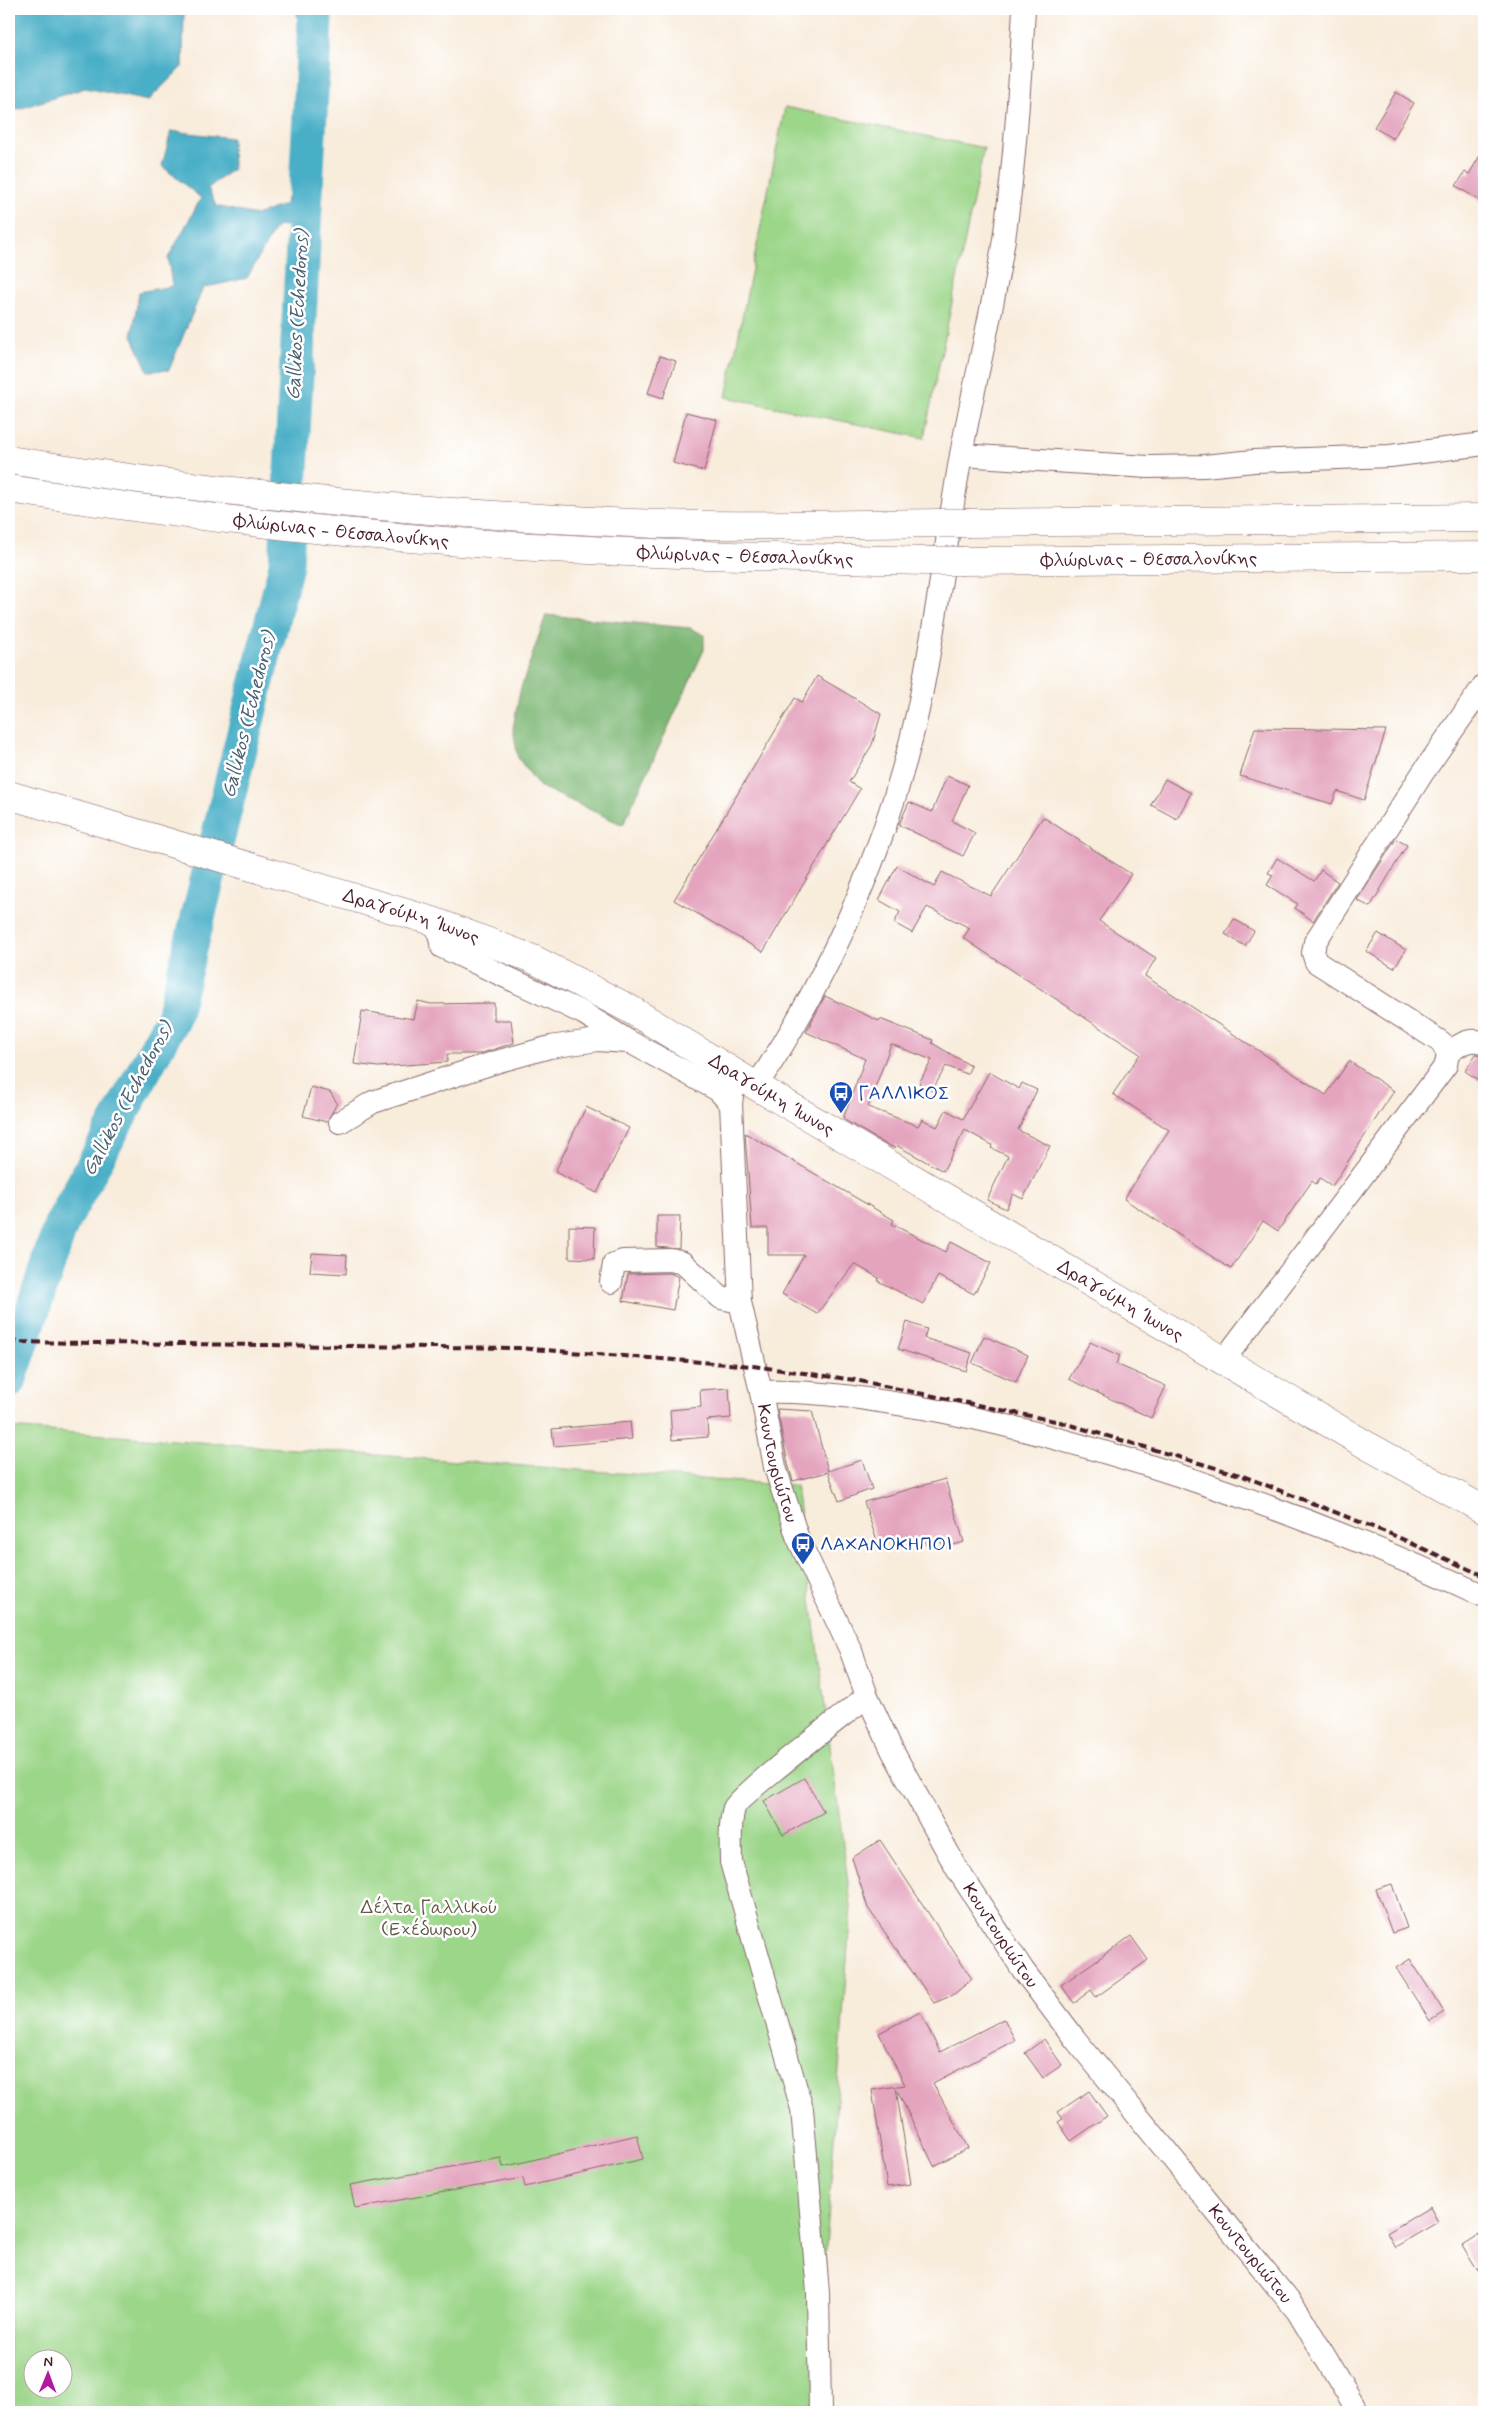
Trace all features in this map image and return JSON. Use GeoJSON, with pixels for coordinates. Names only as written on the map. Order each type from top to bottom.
{"type":"FeatureCollection","features":[{"type":"Feature","properties":{"kind":"main road","name":"Φλώρινας - Θεσσαλονίκης"},"geometry":{"type":"LineString","coordinates":[[9,460],[232,490],[544,518],[611,522],[750,525],[1484,518]]}},
{"type":"Feature","properties":{"kind":"main road","name":"Φλώρινας - Θεσσαλονίκης"},"geometry":{"type":"LineString","coordinates":[[9,489],[227,518],[533,547],[669,554],[929,561],[1484,556]]}},
{"type":"Feature","properties":{"kind":"main road","name":"Δραγούμη Ίωνος"},"geometry":{"type":"LineString","coordinates":[[9,796],[379,904],[436,922],[525,956],[592,989],[664,1029],[745,1080],[1376,1451],[1484,1510]]}},
{"type":"Feature","properties":{"kind":"street"},"geometry":{"type":"LineString","coordinates":[[745,1080],[778,1055],[808,1001],[844,927],[880,843],[918,712],[936,618],[961,455],[1004,239],[1018,112],[1024,9]]}},
{"type":"Feature","properties":{"kind":"street"},"geometry":{"type":"LineString","coordinates":[[961,455],[1148,467],[1204,466],[1254,461],[1390,456],[1484,444]]}},
{"type":"Feature","properties":{"kind":"street"},"geometry":{"type":"LineString","coordinates":[[1223,1361],[1446,1065],[1448,1053],[1441,1042],[1316,962],[1313,953],[1315,942],[1422,774],[1484,685]]}},
{"type":"Feature","properties":{"kind":"street"},"geometry":{"type":"LineString","coordinates":[[436,922],[442,946],[583,1013],[630,1042],[718,1090],[731,1104]]}},
{"type":"Feature","properties":{"kind":"street"},"geometry":{"type":"LineString","coordinates":[[1448,1053],[1464,1042],[1474,1039],[1484,1043]]}},
{"type":"Feature","properties":{"kind":"street"},"geometry":{"type":"LineString","coordinates":[[340,1122],[373,1102],[550,1047],[598,1040],[630,1042]]}},
{"type":"Feature","properties":{"kind":"street","name":"Κουντουριώτου"},"geometry":{"type":"LineString","coordinates":[[745,1080],[731,1104],[740,1302],[761,1392],[775,1467],[797,1536],[851,1651],[867,1696],[892,1750],[957,1869],[1022,1970],[1075,2039],[1298,2312],[1358,2412]]}},
{"type":"Feature","properties":{"kind":"street"},"geometry":{"type":"LineString","coordinates":[[611,1282],[614,1264],[623,1261],[671,1260],[683,1263],[722,1298],[740,1302]]}},
{"type":"Feature","properties":{"kind":"street"},"geometry":{"type":"LineString","coordinates":[[761,1392],[801,1391],[864,1398],[962,1415],[1053,1437],[1150,1466],[1319,1524],[1484,1596]]}},
{"type":"Feature","properties":{"kind":"street"},"geometry":{"type":"LineString","coordinates":[[820,2412],[818,2292],[802,2109],[731,1862],[730,1836],[734,1806],[867,1696]]}},
{"type":"Feature","properties":{"kind":"green space"},"geometry":{"type":"Polygon","coordinates":[[[785,107],[984,148],[924,438],[726,397],[785,107]]]}},
{"type":"Feature","properties":{"kind":"green space"},"geometry":{"type":"Polygon","coordinates":[[[546,615],[690,628],[704,635],[704,650],[623,825],[539,786],[518,758],[513,728],[520,691],[546,615]]]}},
{"type":"Feature","properties":{"kind":"green space","name":"Δέλτα Γαλλικού (Εχέδωρου)"},"geometry":{"type":"Polygon","coordinates":[[[9,1428],[796,1486],[851,1905],[814,2412],[9,2412],[9,1428]]]}},
{"type":"Feature","properties":{"kind":"water"},"geometry":{"type":"Polygon","coordinates":[[[9,9],[184,9],[183,66],[148,101],[85,88],[15,110],[9,105],[9,9]]]}},
{"type":"Feature","properties":{"kind":"water"},"geometry":{"type":"Polygon","coordinates":[[[171,131],[232,138],[233,169],[208,188],[216,206],[256,215],[284,205],[308,150],[290,225],[276,227],[247,278],[203,288],[169,370],[148,371],[132,336],[139,292],[172,286],[168,258],[201,198],[162,166],[171,131]]]}},
{"type":"Feature","properties":{"kind":"building"},"geometry":{"type":"Polygon","coordinates":[[[1396,92],[1414,103],[1393,139],[1374,127],[1396,92]]]}},
{"type":"Feature","properties":{"kind":"building"},"geometry":{"type":"Polygon","coordinates":[[[1484,149],[1484,203],[1456,186],[1465,172],[1469,174],[1484,149]]]}},
{"type":"Feature","properties":{"kind":"building"},"geometry":{"type":"Polygon","coordinates":[[[660,356],[676,361],[663,398],[648,393],[660,356]]]}},
{"type":"Feature","properties":{"kind":"building"},"geometry":{"type":"Polygon","coordinates":[[[686,412],[717,420],[704,471],[673,463],[686,412]]]}},
{"type":"Feature","properties":{"kind":"building"},"geometry":{"type":"Polygon","coordinates":[[[817,676],[881,714],[872,745],[849,782],[860,789],[763,952],[674,900],[795,698],[802,702],[817,676]]]}},
{"type":"Feature","properties":{"kind":"building"},"geometry":{"type":"Polygon","coordinates":[[[1255,728],[1386,730],[1364,800],[1337,791],[1332,804],[1240,776],[1255,728]]]}},
{"type":"Feature","properties":{"kind":"building"},"geometry":{"type":"Polygon","coordinates":[[[947,776],[968,785],[952,821],[975,833],[963,856],[899,825],[909,802],[932,812],[947,776]]]}},
{"type":"Feature","properties":{"kind":"building"},"geometry":{"type":"Polygon","coordinates":[[[1165,779],[1191,793],[1177,819],[1151,805],[1165,779]]]}},
{"type":"Feature","properties":{"kind":"building"},"geometry":{"type":"Polygon","coordinates":[[[1043,817],[1131,874],[1099,921],[1156,958],[1145,976],[1326,1095],[1349,1061],[1394,1091],[1332,1186],[1320,1178],[1316,1184],[1312,1181],[1278,1231],[1263,1221],[1231,1269],[1124,1199],[1169,1130],[1113,1094],[1140,1054],[963,938],[970,928],[927,907],[912,933],[894,923],[900,912],[879,900],[897,866],[934,887],[942,872],[991,896],[1043,817]]]}},
{"type":"Feature","properties":{"kind":"building"},"geometry":{"type":"Polygon","coordinates":[[[1396,839],[1407,845],[1370,907],[1357,900],[1396,839]]]}},
{"type":"Feature","properties":{"kind":"building"},"geometry":{"type":"Polygon","coordinates":[[[1277,858],[1314,881],[1321,870],[1338,882],[1313,921],[1295,908],[1298,904],[1267,885],[1273,875],[1268,873],[1277,858]]]}},
{"type":"Feature","properties":{"kind":"building"},"geometry":{"type":"Polygon","coordinates":[[[1234,919],[1254,931],[1245,946],[1225,934],[1234,919]]]}},
{"type":"Feature","properties":{"kind":"building"},"geometry":{"type":"Polygon","coordinates":[[[1378,933],[1406,950],[1394,968],[1366,951],[1378,933]]]}},
{"type":"Feature","properties":{"kind":"building"},"geometry":{"type":"Polygon","coordinates":[[[825,996],[879,1021],[880,1019],[933,1040],[932,1043],[971,1066],[967,1074],[946,1066],[932,1091],[919,1083],[932,1060],[891,1044],[868,1107],[918,1126],[922,1119],[937,1127],[946,1110],[963,1119],[989,1072],[1019,1089],[1022,1083],[1037,1090],[1018,1130],[1050,1146],[1023,1199],[1013,1194],[1006,1209],[987,1200],[1008,1156],[991,1148],[992,1145],[965,1130],[943,1171],[896,1145],[895,1148],[885,1144],[843,1119],[865,1059],[806,1032],[825,996]]]}},
{"type":"Feature","properties":{"kind":"building"},"geometry":{"type":"Polygon","coordinates":[[[418,1001],[431,1004],[494,1003],[494,1020],[511,1020],[514,1043],[479,1054],[447,1054],[447,1062],[378,1067],[354,1064],[362,1011],[414,1019],[418,1001]]]}},
{"type":"Feature","properties":{"kind":"building"},"geometry":{"type":"Polygon","coordinates":[[[1476,1054],[1484,1056],[1484,1084],[1465,1071],[1476,1054]]]}},
{"type":"Feature","properties":{"kind":"building"},"geometry":{"type":"Polygon","coordinates":[[[311,1087],[330,1092],[337,1103],[327,1122],[303,1116],[311,1087]]]}},
{"type":"Feature","properties":{"kind":"building"},"geometry":{"type":"Polygon","coordinates":[[[586,1107],[629,1128],[597,1193],[555,1172],[586,1107]]]}},
{"type":"Feature","properties":{"kind":"building"},"geometry":{"type":"Polygon","coordinates":[[[745,1133],[894,1220],[892,1224],[946,1252],[951,1242],[991,1263],[974,1294],[938,1276],[923,1304],[878,1281],[879,1278],[854,1264],[817,1314],[782,1294],[804,1255],[768,1255],[768,1228],[752,1228],[745,1133]]]}},
{"type":"Feature","properties":{"kind":"building"},"geometry":{"type":"Polygon","coordinates":[[[657,1216],[680,1216],[679,1249],[657,1247],[657,1216]]]}},
{"type":"Feature","properties":{"kind":"building"},"geometry":{"type":"Polygon","coordinates":[[[569,1226],[595,1227],[594,1259],[569,1258],[569,1226]]]}},
{"type":"Feature","properties":{"kind":"building"},"geometry":{"type":"Polygon","coordinates":[[[312,1253],[347,1255],[346,1274],[310,1272],[312,1253]]]}},
{"type":"Feature","properties":{"kind":"building"},"geometry":{"type":"Polygon","coordinates":[[[670,1273],[679,1277],[673,1310],[623,1301],[628,1274],[670,1273]]]}},
{"type":"Feature","properties":{"kind":"building"},"geometry":{"type":"Polygon","coordinates":[[[907,1322],[927,1329],[924,1338],[972,1353],[966,1371],[898,1349],[907,1322]]]}},
{"type":"Feature","properties":{"kind":"building"},"geometry":{"type":"Polygon","coordinates":[[[984,1336],[1028,1355],[1016,1382],[972,1363],[984,1336]]]}},
{"type":"Feature","properties":{"kind":"building"},"geometry":{"type":"Polygon","coordinates":[[[1090,1342],[1120,1356],[1116,1364],[1166,1386],[1151,1418],[1069,1379],[1090,1342]]]}},
{"type":"Feature","properties":{"kind":"building"},"geometry":{"type":"Polygon","coordinates":[[[729,1388],[731,1418],[707,1420],[708,1437],[672,1440],[670,1410],[701,1407],[700,1390],[729,1388]]]}},
{"type":"Feature","properties":{"kind":"building"},"geometry":{"type":"Polygon","coordinates":[[[777,1409],[812,1411],[828,1471],[862,1460],[872,1489],[839,1501],[828,1472],[793,1481],[777,1409]]]}},
{"type":"Feature","properties":{"kind":"building"},"geometry":{"type":"Polygon","coordinates":[[[630,1422],[632,1439],[554,1446],[552,1429],[630,1422]]]}},
{"type":"Feature","properties":{"kind":"building"},"geometry":{"type":"Polygon","coordinates":[[[945,1479],[964,1542],[943,1548],[941,1541],[927,1546],[925,1539],[899,1547],[897,1538],[878,1544],[864,1502],[945,1479]]]}},
{"type":"Feature","properties":{"kind":"building"},"geometry":{"type":"Polygon","coordinates":[[[804,1778],[824,1812],[783,1835],[764,1801],[804,1778]]]}},
{"type":"Feature","properties":{"kind":"building"},"geometry":{"type":"Polygon","coordinates":[[[880,1840],[972,1979],[953,1995],[934,2003],[868,1908],[852,1858],[880,1840]]]}},
{"type":"Feature","properties":{"kind":"building"},"geometry":{"type":"Polygon","coordinates":[[[1392,1884],[1407,1928],[1392,1933],[1376,1889],[1392,1884]]]}},
{"type":"Feature","properties":{"kind":"building"},"geometry":{"type":"Polygon","coordinates":[[[1131,1936],[1148,1960],[1096,1997],[1091,1990],[1074,2003],[1061,1985],[1131,1936]]]}},
{"type":"Feature","properties":{"kind":"building"},"geometry":{"type":"Polygon","coordinates":[[[1410,1959],[1444,2012],[1430,2021],[1396,1968],[1410,1959]]]}},
{"type":"Feature","properties":{"kind":"building"},"geometry":{"type":"Polygon","coordinates":[[[920,2012],[940,2052],[1004,2019],[1015,2040],[933,2083],[968,2148],[934,2166],[896,2088],[911,2184],[887,2187],[872,2090],[905,2085],[879,2033],[920,2012]]]}},
{"type":"Feature","properties":{"kind":"building"},"geometry":{"type":"Polygon","coordinates":[[[1044,2039],[1062,2065],[1043,2078],[1025,2053],[1044,2039]]]}},
{"type":"Feature","properties":{"kind":"building"},"geometry":{"type":"Polygon","coordinates":[[[1089,2091],[1107,2116],[1071,2141],[1058,2122],[1063,2119],[1058,2112],[1089,2091]]]}},
{"type":"Feature","properties":{"kind":"building"},"geometry":{"type":"Polygon","coordinates":[[[637,2135],[643,2159],[525,2187],[523,2178],[355,2208],[350,2185],[501,2158],[503,2167],[637,2135]]]}},
{"type":"Feature","properties":{"kind":"building"},"geometry":{"type":"Polygon","coordinates":[[[1430,2207],[1438,2222],[1395,2247],[1387,2233],[1430,2207]]]}},
{"type":"Feature","properties":{"kind":"building"},"geometry":{"type":"Polygon","coordinates":[[[1484,2231],[1484,2280],[1462,2245],[1484,2231]]]}},
{"type":"Feature","properties":{"kind":"waterway","name":"Gallikos (Echedoros)"},"geometry":{"type":"LineString","coordinates":[[9,1381],[61,1225],[173,1017],[286,565],[315,19],[313,9]]}},
{"type":"Feature","properties":{"kind":"railway"},"geometry":{"type":"LineString","coordinates":[[9,1342],[518,1348],[753,1366],[855,1380],[1060,1422],[1243,1476],[1393,1535],[1484,1576]]}},
{"type":"Feature","properties":{"kind":"place","name":"ΓΑΛΛΙΚΟΣ"},"geometry":{"type":"Point","coordinates":[841,1114]}},
{"type":"Feature","properties":{"kind":"place","name":"ΛΑΧΑΝΟΚΗΠΟΙ"},"geometry":{"type":"Point","coordinates":[803,1565]}}]}
